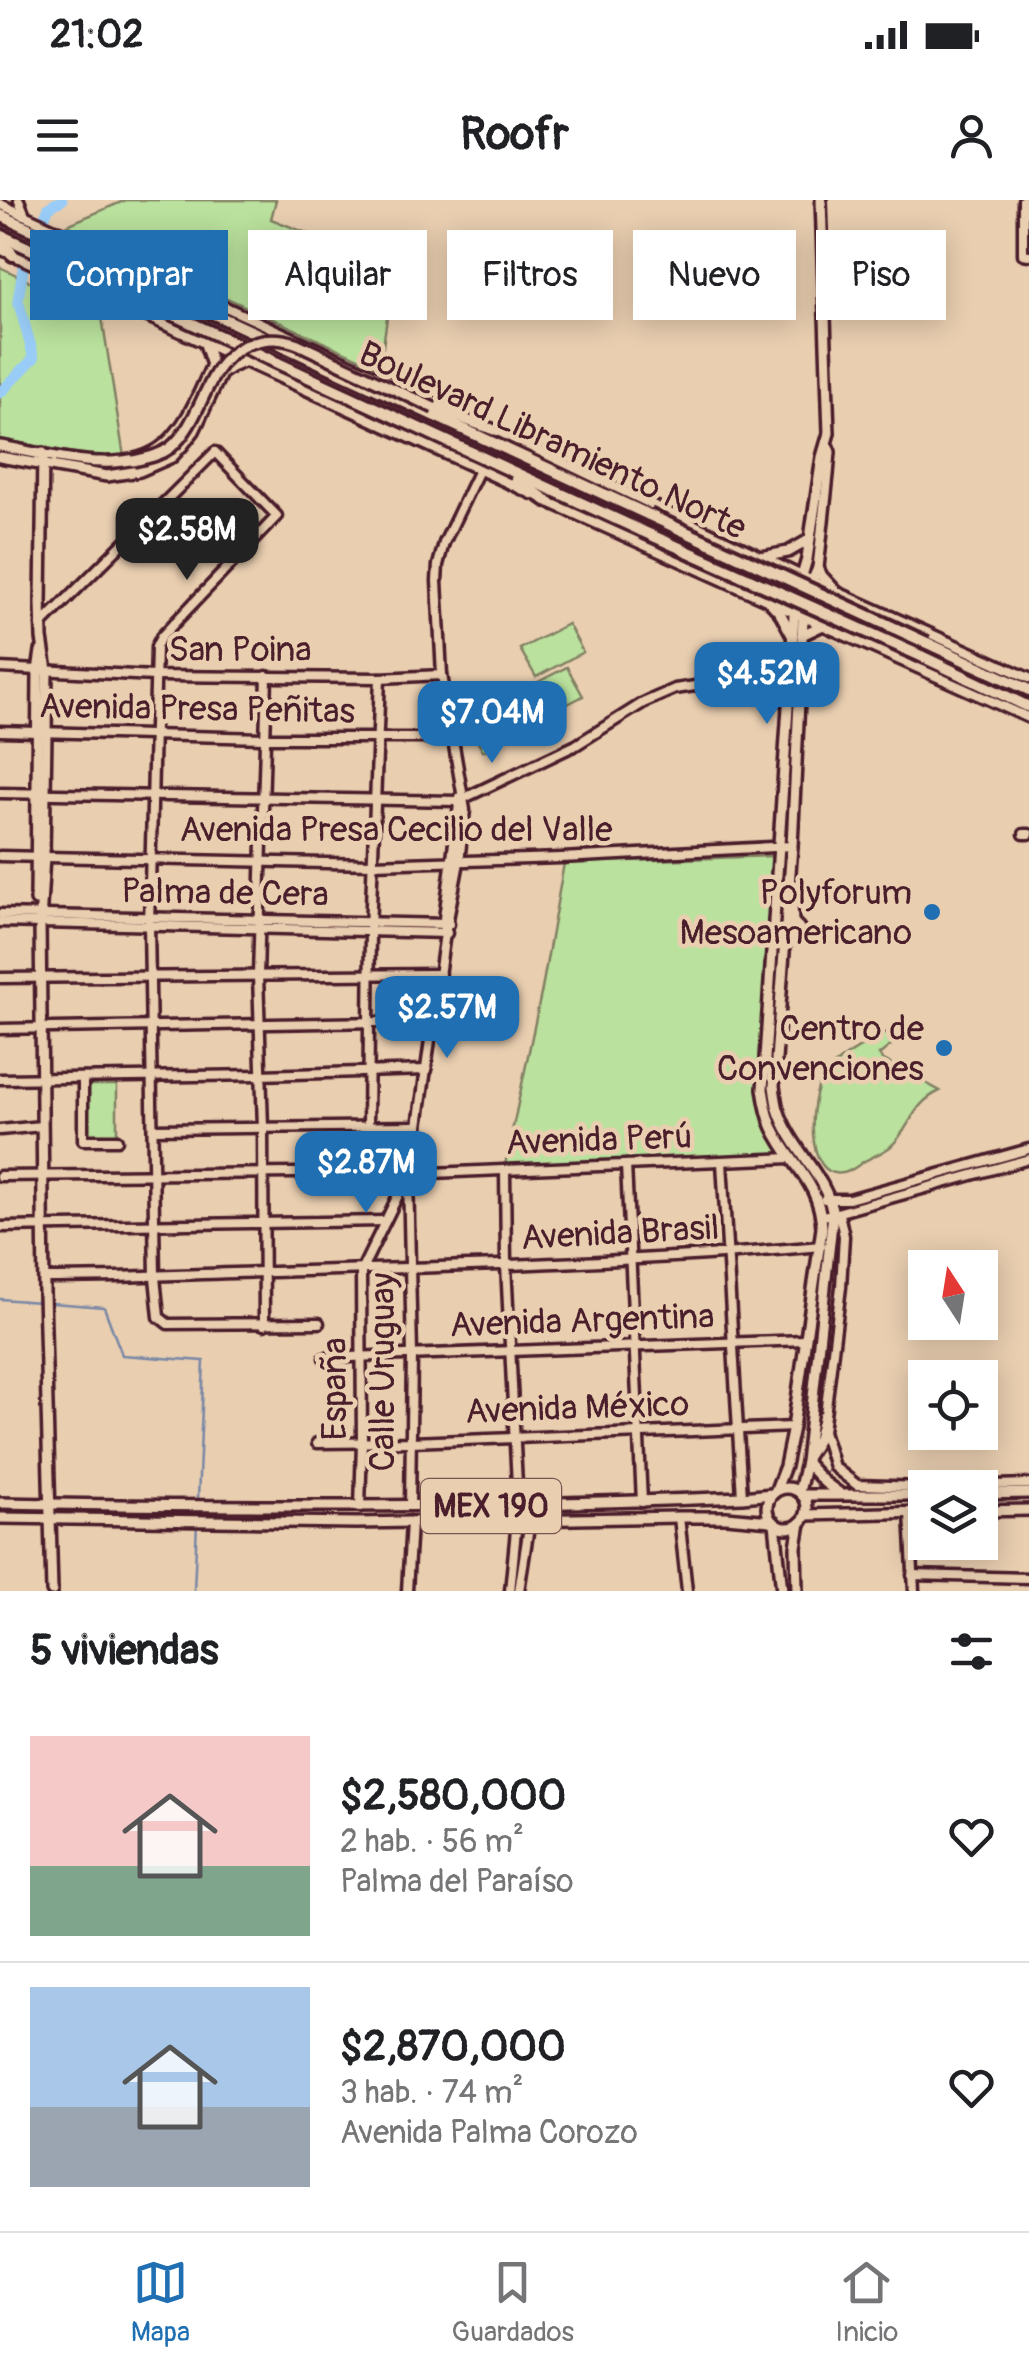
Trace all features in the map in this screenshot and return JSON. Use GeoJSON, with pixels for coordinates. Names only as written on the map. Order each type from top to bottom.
{"type":"FeatureCollection","features":[{"type":"Feature","properties":{"kind":"highway","name":"Boulevard Libramiento Norte"},"geometry":{"type":"LineString","coordinates":[[8,205],[27,220],[51,230]]}},
{"type":"Feature","properties":{"kind":"highway","name":"Boulevard Libramiento Norte"},"geometry":{"type":"LineString","coordinates":[[0,237],[16,251],[49,257],[1029,707]]}},
{"type":"Feature","properties":{"kind":"highway","name":"Boulevard Libramiento Norte"},"geometry":{"type":"LineString","coordinates":[[228,319],[1029,690]]}},
{"type":"Feature","properties":{"kind":"highway"},"geometry":{"type":"LineString","coordinates":[[494,464],[546,500]]}},
{"type":"Feature","properties":{"kind":"main road"},"geometry":{"type":"LineString","coordinates":[[782,1591],[767,1504],[785,1466],[793,1427],[821,1246],[822,1216],[818,1200],[774,1130],[763,1089],[799,615],[822,457],[830,433],[820,200]]}},
{"type":"Feature","properties":{"kind":"main road"},"geometry":{"type":"LineString","coordinates":[[0,456],[106,464],[156,456],[168,450],[192,422],[225,358],[247,344],[276,338],[298,344],[434,408],[494,430]]}},
{"type":"Feature","properties":{"kind":"main road"},"geometry":{"type":"LineString","coordinates":[[133,461],[155,451],[188,414],[212,365],[205,344]]}},
{"type":"Feature","properties":{"kind":"main road"},"geometry":{"type":"LineString","coordinates":[[0,446],[115,476],[140,472],[172,457],[194,431],[221,374],[243,362]]}},
{"type":"Feature","properties":{"kind":"main road"},"geometry":{"type":"LineString","coordinates":[[827,444],[830,452],[818,568],[836,590]]}},
{"type":"Feature","properties":{"kind":"main road"},"geometry":{"type":"LineString","coordinates":[[43,459],[39,918],[52,1591]]}},
{"type":"Feature","properties":{"kind":"main road"},"geometry":{"type":"LineString","coordinates":[[761,557],[788,552],[809,540]]}},
{"type":"Feature","properties":{"kind":"main road"},"geometry":{"type":"LineString","coordinates":[[806,582],[818,568]]}},
{"type":"Feature","properties":{"kind":"main road"},"geometry":{"type":"LineString","coordinates":[[769,601],[797,635]]}},
{"type":"Feature","properties":{"kind":"main road"},"geometry":{"type":"LineString","coordinates":[[797,635],[822,626]]}},
{"type":"Feature","properties":{"kind":"main road"},"geometry":{"type":"LineString","coordinates":[[793,697],[792,846],[774,1086],[786,1128],[830,1198],[834,1214],[801,1493],[806,1502],[796,1548],[797,1591]]}},
{"type":"Feature","properties":{"kind":"main road"},"geometry":{"type":"LineString","coordinates":[[788,896],[793,922],[799,928]]}},
{"type":"Feature","properties":{"kind":"main road"},"geometry":{"type":"LineString","coordinates":[[811,1302],[824,1304]]}},
{"type":"Feature","properties":{"kind":"main road"},"geometry":{"type":"LineString","coordinates":[[806,1460],[818,1439],[824,1414]]}},
{"type":"Feature","properties":{"kind":"main road"},"geometry":{"type":"LineString","coordinates":[[806,1460],[824,1482],[841,1494]]}},
{"type":"Feature","properties":{"kind":"main road"},"geometry":{"type":"LineString","coordinates":[[1009,1484],[1029,1488]]}},
{"type":"Feature","properties":{"kind":"main road","name":"MEX 190"},"geometry":{"type":"LineString","coordinates":[[0,1503],[518,1506],[742,1497],[790,1488],[801,1493],[908,1495]]}},
{"type":"Feature","properties":{"kind":"main road"},"geometry":{"type":"LineString","coordinates":[[881,1496],[908,1488]]}},
{"type":"Feature","properties":{"kind":"main road"},"geometry":{"type":"LineString","coordinates":[[998,1492],[1029,1488]]}},
{"type":"Feature","properties":{"kind":"main road"},"geometry":{"type":"LineString","coordinates":[[454,1506],[460,1521]]}},
{"type":"Feature","properties":{"kind":"main road"},"geometry":{"type":"LineString","coordinates":[[445,1522],[454,1506]]}},
{"type":"Feature","properties":{"kind":"main road"},"geometry":{"type":"LineString","coordinates":[[998,1511],[1029,1510]]}},
{"type":"Feature","properties":{"kind":"main road","name":"MEX 190"},"geometry":{"type":"LineString","coordinates":[[0,1518],[445,1522],[726,1517],[792,1528],[803,1519],[908,1512]]}},
{"type":"Feature","properties":{"kind":"street"},"geometry":{"type":"LineString","coordinates":[[1023,200],[1023,254],[1029,255]]}},
{"type":"Feature","properties":{"kind":"street"},"geometry":{"type":"LineString","coordinates":[[8,205],[27,220]]}},
{"type":"Feature","properties":{"kind":"street"},"geometry":{"type":"LineString","coordinates":[[0,249],[16,251],[46,270],[243,362],[1029,718]]}},
{"type":"Feature","properties":{"kind":"street"},"geometry":{"type":"LineString","coordinates":[[228,310],[494,430],[806,582],[836,590],[1029,678]]}},
{"type":"Feature","properties":{"kind":"street"},"geometry":{"type":"LineString","coordinates":[[42,625],[215,452],[277,516],[160,637],[156,647],[149,922],[156,1278],[159,1317],[168,1324],[319,1323]]}},
{"type":"Feature","properties":{"kind":"street","name":"Calle Uruguay"},"geometry":{"type":"LineString","coordinates":[[410,1506],[408,1174],[427,1070],[461,798],[442,675],[438,564],[479,470]]}},
{"type":"Feature","properties":{"kind":"street","name":"San Poina"},"geometry":{"type":"LineString","coordinates":[[0,668],[154,676],[442,675]]}},
{"type":"Feature","properties":{"kind":"street"},"geometry":{"type":"LineString","coordinates":[[264,1325],[258,975],[266,676]]}},
{"type":"Feature","properties":{"kind":"street"},"geometry":{"type":"LineString","coordinates":[[368,1126],[370,926],[380,678]]}},
{"type":"Feature","properties":{"kind":"street"},"geometry":{"type":"LineString","coordinates":[[0,793],[461,798],[576,745],[643,703],[675,689],[718,686],[793,697]]}},
{"type":"Feature","properties":{"kind":"street","name":"Avenida Presa Peñitas"},"geometry":{"type":"LineString","coordinates":[[0,731],[453,738]]}},
{"type":"Feature","properties":{"kind":"street","name":"Avenida Presa Cecilio del Valle"},"geometry":{"type":"LineString","coordinates":[[0,856],[374,864],[792,846]]}},
{"type":"Feature","properties":{"kind":"street","name":"Palma de Cera"},"geometry":{"type":"LineString","coordinates":[[0,914],[445,931]]}},
{"type":"Feature","properties":{"kind":"street","name":"Palma de Cera"},"geometry":{"type":"LineString","coordinates":[[0,922],[39,918]]}},
{"type":"Feature","properties":{"kind":"street"},"geometry":{"type":"LineString","coordinates":[[0,978],[440,974]]}},
{"type":"Feature","properties":{"kind":"street"},"geometry":{"type":"LineString","coordinates":[[0,1029],[433,1021]]}},
{"type":"Feature","properties":{"kind":"street"},"geometry":{"type":"LineString","coordinates":[[0,1079],[427,1070]]}},
{"type":"Feature","properties":{"kind":"street"},"geometry":{"type":"LineString","coordinates":[[84,1078],[83,1140],[117,1140]]}},
{"type":"Feature","properties":{"kind":"street"},"geometry":{"type":"LineString","coordinates":[[0,1130],[42,1126]]}},
{"type":"Feature","properties":{"kind":"street"},"geometry":{"type":"LineString","coordinates":[[153,1128],[418,1126]]}},
{"type":"Feature","properties":{"kind":"street"},"geometry":{"type":"LineString","coordinates":[[818,1200],[848,1198],[1029,1149]]}},
{"type":"Feature","properties":{"kind":"street","name":"Avenida Perú"},"geometry":{"type":"LineString","coordinates":[[0,1176],[408,1174],[791,1158]]}},
{"type":"Feature","properties":{"kind":"street"},"geometry":{"type":"LineString","coordinates":[[822,1216],[1029,1159]]}},
{"type":"Feature","properties":{"kind":"street"},"geometry":{"type":"LineString","coordinates":[[722,1162],[742,1497]]}},
{"type":"Feature","properties":{"kind":"street"},"geometry":{"type":"LineString","coordinates":[[626,1165],[642,1502]]}},
{"type":"Feature","properties":{"kind":"street"},"geometry":{"type":"LineString","coordinates":[[504,1170],[518,1506]]}},
{"type":"Feature","properties":{"kind":"street"},"geometry":{"type":"LineString","coordinates":[[362,1271],[408,1174]]}},
{"type":"Feature","properties":{"kind":"street"},"geometry":{"type":"LineString","coordinates":[[834,1214],[840,1218],[844,1236],[824,1414],[825,1442],[834,1467],[844,1478],[857,1485],[908,1487]]}},
{"type":"Feature","properties":{"kind":"street"},"geometry":{"type":"LineString","coordinates":[[0,1227],[384,1221]]}},
{"type":"Feature","properties":{"kind":"street","name":"Avenida Brasil"},"geometry":{"type":"LineString","coordinates":[[44,1278],[362,1271],[821,1246]]}},
{"type":"Feature","properties":{"kind":"street","name":"España"},"geometry":{"type":"LineString","coordinates":[[360,1507],[362,1271]]}},
{"type":"Feature","properties":{"kind":"street"},"geometry":{"type":"LineString","coordinates":[[824,1304],[839,1304]]}},
{"type":"Feature","properties":{"kind":"street","name":"Avenida Argentina"},"geometry":{"type":"LineString","coordinates":[[324,1358],[805,1340]]}},
{"type":"Feature","properties":{"kind":"street","name":"Avenida México"},"geometry":{"type":"LineString","coordinates":[[317,1443],[793,1427]]}},
{"type":"Feature","properties":{"kind":"street"},"geometry":{"type":"LineString","coordinates":[[998,1484],[1009,1484]]}},
{"type":"Feature","properties":{"kind":"street"},"geometry":{"type":"LineString","coordinates":[[679,1517],[687,1591]]}},
{"type":"Feature","properties":{"kind":"street"},"geometry":{"type":"LineString","coordinates":[[510,1591],[516,1520]]}},
{"type":"Feature","properties":{"kind":"street"},"geometry":{"type":"LineString","coordinates":[[519,1591],[530,1520]]}},
{"type":"Feature","properties":{"kind":"street"},"geometry":{"type":"LineString","coordinates":[[408,1591],[412,1522]]}},
{"type":"Feature","properties":{"kind":"street"},"geometry":{"type":"LineString","coordinates":[[912,1560],[914,1591]]}},
{"type":"Feature","properties":{"kind":"street"},"geometry":{"type":"LineString","coordinates":[[912,1575],[1029,1578]]}},
{"type":"Feature","properties":{"kind":"green space"},"geometry":{"type":"Polygon","coordinates":[[[126,200],[276,200],[271,219],[299,230],[248,230],[248,308],[228,299],[228,230],[78,230],[67,225],[126,200]]]}},
{"type":"Feature","properties":{"kind":"green space"},"geometry":{"type":"Polygon","coordinates":[[[0,267],[30,282],[30,320],[102,320],[124,457],[101,458],[0,439],[0,267]]]}},
{"type":"Feature","properties":{"kind":"green space"},"geometry":{"type":"Polygon","coordinates":[[[275,320],[387,320],[380,368],[275,320]]]}},
{"type":"Feature","properties":{"kind":"green space"},"geometry":{"type":"Polygon","coordinates":[[[568,624],[583,652],[536,677],[520,649],[568,624]]]}},
{"type":"Feature","properties":{"kind":"green space"},"geometry":{"type":"Polygon","coordinates":[[[567,667],[583,696],[535,721],[519,692],[567,667]]]}},
{"type":"Feature","properties":{"kind":"green space"},"geometry":{"type":"Polygon","coordinates":[[[514,693],[530,724],[483,751],[465,719],[514,693]]]}},
{"type":"Feature","properties":{"kind":"green space"},"geometry":{"type":"Polygon","coordinates":[[[774,856],[759,1101],[784,1156],[504,1170],[564,863],[774,856]]]}},
{"type":"Feature","properties":{"kind":"green space"},"geometry":{"type":"Polygon","coordinates":[[[905,1022],[900,1038],[879,1055],[940,1091],[923,1103],[890,1147],[848,1171],[830,1172],[821,1164],[813,1135],[815,1101],[823,1077],[850,1054],[905,1022]]]}},
{"type":"Feature","properties":{"kind":"green space"},"geometry":{"type":"Polygon","coordinates":[[[85,1085],[117,1085],[117,1135],[85,1135],[85,1085]]]}},
{"type":"Feature","properties":{"kind":"waterway"},"geometry":{"type":"LineString","coordinates":[[0,393],[34,358],[18,300],[23,269],[49,207],[62,200]]}},
{"type":"Feature","properties":{"kind":"waterway"},"geometry":{"type":"LineString","coordinates":[[0,1299],[104,1307],[122,1355],[204,1361],[194,1591]]}},
{"type":"Feature","properties":{"kind":"place","name":"Polyforum Mesoamericano"},"geometry":{"type":"Point","coordinates":[932,912]}},
{"type":"Feature","properties":{"kind":"place","name":"Centro de Convenciones"},"geometry":{"type":"Point","coordinates":[944,1048]}}]}
